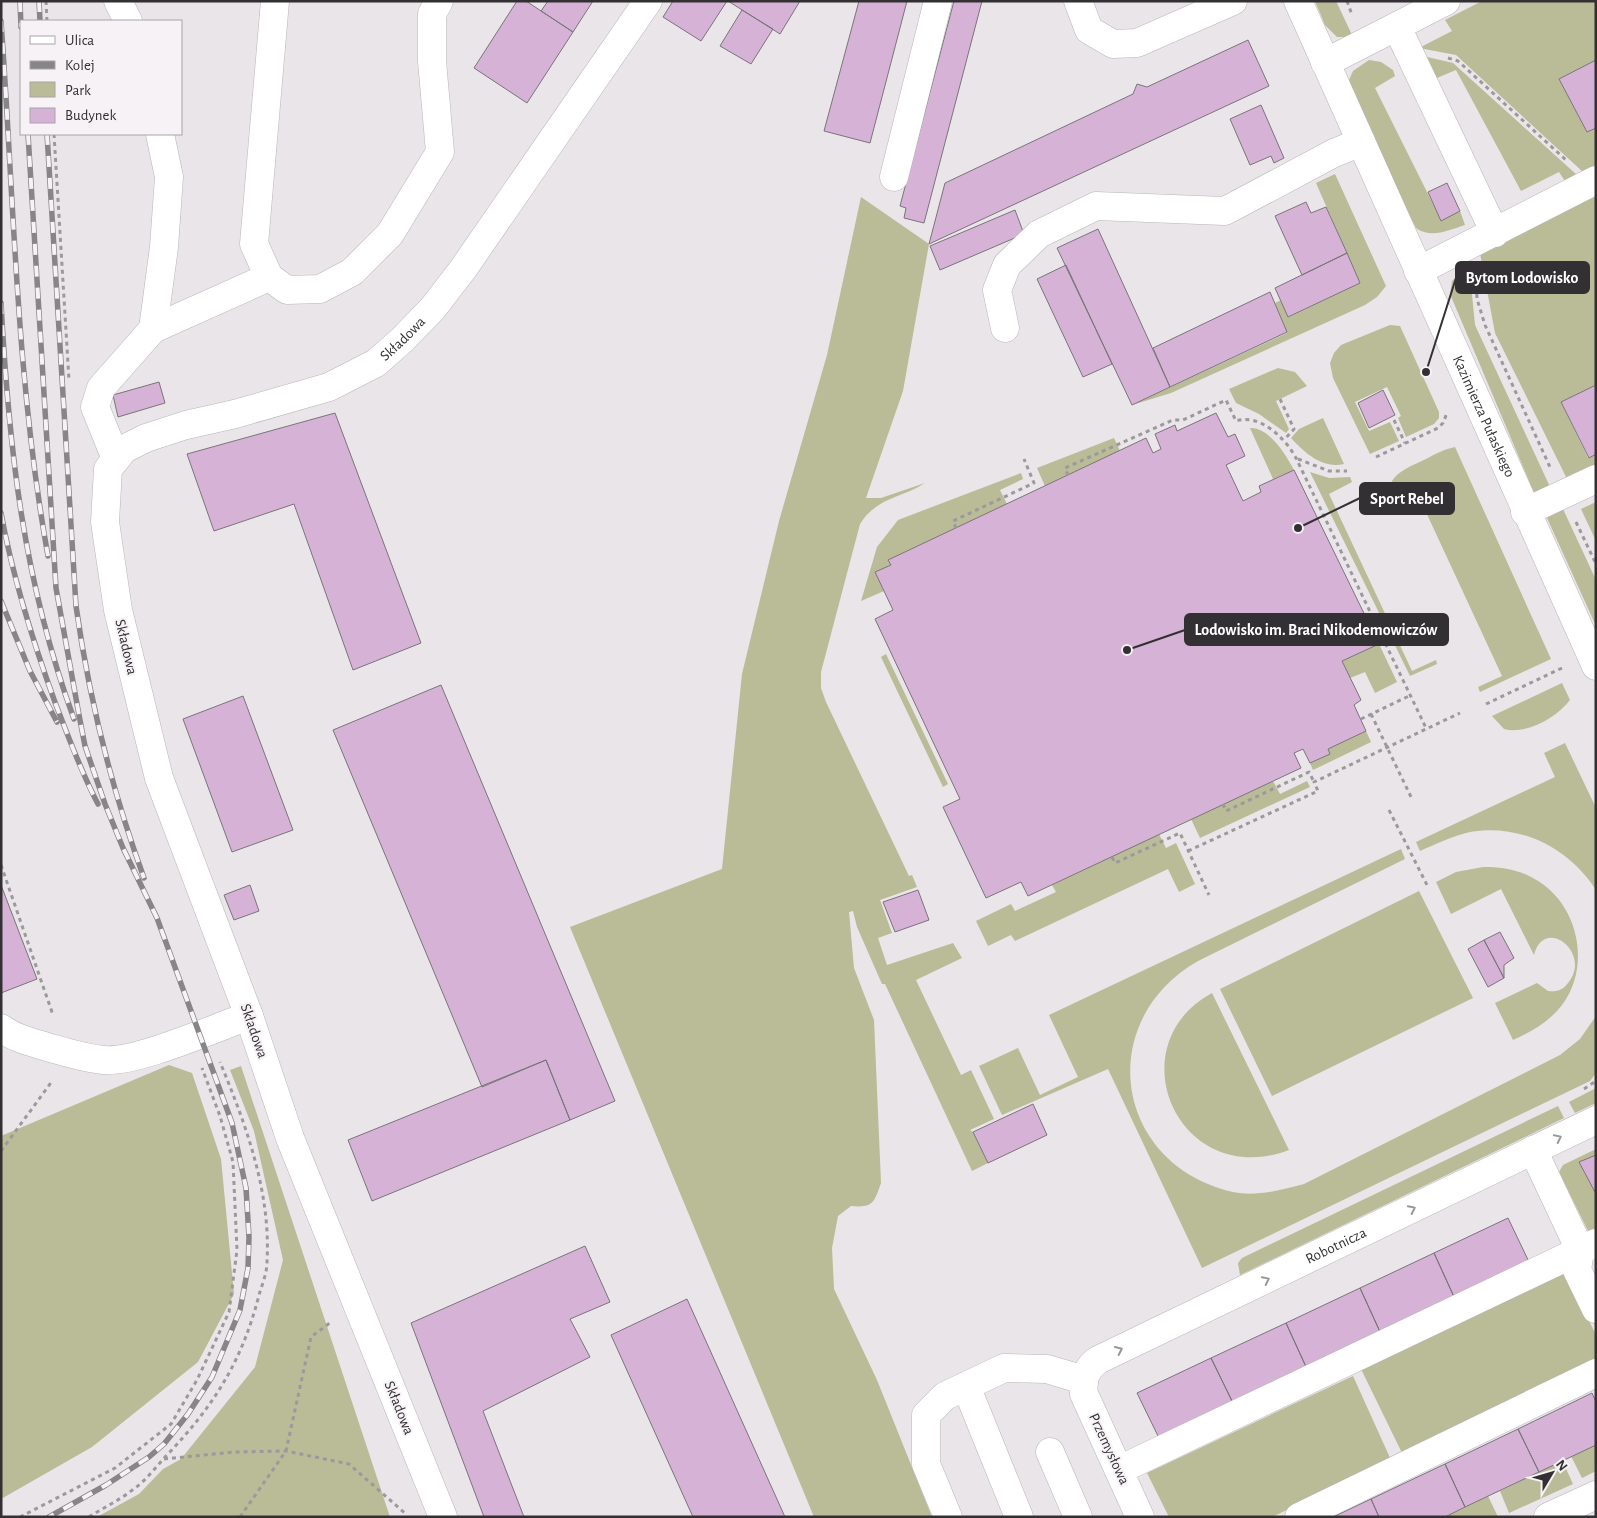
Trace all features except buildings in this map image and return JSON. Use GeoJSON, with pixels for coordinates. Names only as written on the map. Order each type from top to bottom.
{"type":"FeatureCollection","features":[{"type":"Feature","properties":{"kind":"street"},"geometry":{"type":"LineString","coordinates":[[118,1],[128,20]]}},
{"type":"Feature","properties":{"kind":"street"},"geometry":{"type":"LineString","coordinates":[[275,1],[254,244],[269,277],[286,290],[320,290],[352,272],[390,234],[440,152],[432,61],[432,14],[439,1]]}},
{"type":"Feature","properties":{"kind":"street","name":"Składowa"},"geometry":{"type":"LineString","coordinates":[[443,1517],[290,1138],[249,1016],[159,778],[118,610],[105,522],[108,469],[124,449],[146,438],[186,425],[236,414],[329,387],[376,363],[402,340],[433,308],[464,269],[648,1]]}},
{"type":"Feature","properties":{"kind":"street"},"geometry":{"type":"LineString","coordinates":[[894,177],[938,1]]}},
{"type":"Feature","properties":{"kind":"street"},"geometry":{"type":"LineString","coordinates":[[1078,1],[1089,30],[1113,44],[1137,43],[1233,1]]}},
{"type":"Feature","properties":{"kind":"street","name":"Kazimierza Pułaskiego"},"geometry":{"type":"LineString","coordinates":[[1298,1],[1525,512],[1596,666]]}},
{"type":"Feature","properties":{"kind":"street"},"geometry":{"type":"LineString","coordinates":[[1325,63],[1397,28],[1446,1]]}},
{"type":"Feature","properties":{"kind":"street"},"geometry":{"type":"LineString","coordinates":[[1397,28],[1484,238]]}},
{"type":"Feature","properties":{"kind":"street"},"geometry":{"type":"LineString","coordinates":[[153,329],[164,248],[169,177],[160,135]]}},
{"type":"Feature","properties":{"kind":"street"},"geometry":{"type":"LineString","coordinates":[[1005,328],[997,290],[1007,265],[1039,234],[1096,206],[1225,211],[1334,153],[1361,142]]}},
{"type":"Feature","properties":{"kind":"street"},"geometry":{"type":"LineString","coordinates":[[1418,270],[1596,180]]}},
{"type":"Feature","properties":{"kind":"street"},"geometry":{"type":"LineString","coordinates":[[116,459],[95,408],[101,388],[153,329],[269,277]]}},
{"type":"Feature","properties":{"kind":"street"},"geometry":{"type":"LineString","coordinates":[[1525,512],[1596,478]]}},
{"type":"Feature","properties":{"kind":"street"},"geometry":{"type":"LineString","coordinates":[[1,1028],[8,1033],[36,1044],[104,1060],[128,1058],[249,1016]]}},
{"type":"Feature","properties":{"kind":"street","name":"Robotnicza"},"geometry":{"type":"LineString","coordinates":[[1084,1380],[1090,1366],[1098,1360],[1596,1120]]}},
{"type":"Feature","properties":{"kind":"street"},"geometry":{"type":"LineString","coordinates":[[1533,1150],[1588,1247]]}},
{"type":"Feature","properties":{"kind":"street"},"geometry":{"type":"LineString","coordinates":[[1588,1247],[1577,1270],[1596,1309]]}},
{"type":"Feature","properties":{"kind":"street"},"geometry":{"type":"LineString","coordinates":[[1119,1470],[1588,1247]]}},
{"type":"Feature","properties":{"kind":"street"},"geometry":{"type":"LineString","coordinates":[[948,1517],[926,1464],[926,1415],[945,1396],[1004,1368],[1047,1369],[1084,1380]]}},
{"type":"Feature","properties":{"kind":"street"},"geometry":{"type":"LineString","coordinates":[[1299,1517],[1596,1373]]}},
{"type":"Feature","properties":{"kind":"street","name":"Przemysłowa"},"geometry":{"type":"LineString","coordinates":[[1084,1380],[1084,1394],[1140,1517]]}},
{"type":"Feature","properties":{"kind":"street"},"geometry":{"type":"LineString","coordinates":[[966,1386],[1019,1517]]}},
{"type":"Feature","properties":{"kind":"street"},"geometry":{"type":"LineString","coordinates":[[1050,1452],[1078,1517]]}},
{"type":"Feature","properties":{"kind":"street"},"geometry":{"type":"LineString","coordinates":[[1548,1517],[1596,1494]]}},
{"type":"Feature","properties":{"kind":"path"},"geometry":{"type":"LineString","coordinates":[[46,1],[47,20]]}},
{"type":"Feature","properties":{"kind":"path"},"geometry":{"type":"LineString","coordinates":[[1441,56],[1458,61],[1570,164]]}},
{"type":"Feature","properties":{"kind":"path"},"geometry":{"type":"LineString","coordinates":[[54,135],[69,384]]}},
{"type":"Feature","properties":{"kind":"path"},"geometry":{"type":"LineString","coordinates":[[1484,238],[1480,311],[1596,564]]}},
{"type":"Feature","properties":{"kind":"path"},"geometry":{"type":"LineString","coordinates":[[1280,399],[1294,429],[1284,440]]}},
{"type":"Feature","properties":{"kind":"path"},"geometry":{"type":"LineString","coordinates":[[1068,475],[1065,468],[1173,420],[1183,420],[1226,400],[1236,420],[1244,418],[1262,424],[1284,440],[1296,458],[1427,730]]}},
{"type":"Feature","properties":{"kind":"path"},"geometry":{"type":"LineString","coordinates":[[1376,457],[1443,423],[1448,412],[1444,404]]}},
{"type":"Feature","properties":{"kind":"path"},"geometry":{"type":"LineString","coordinates":[[1394,420],[1404,443]]}},
{"type":"Feature","properties":{"kind":"path"},"geometry":{"type":"LineString","coordinates":[[1296,458],[1318,469],[1339,472],[1347,471]]}},
{"type":"Feature","properties":{"kind":"path"},"geometry":{"type":"LineString","coordinates":[[956,528],[953,520],[1034,483],[1024,459]]}},
{"type":"Feature","properties":{"kind":"path"},"geometry":{"type":"LineString","coordinates":[[1486,704],[1565,666]]}},
{"type":"Feature","properties":{"kind":"path"},"geometry":{"type":"LineString","coordinates":[[1360,719],[1411,695]]}},
{"type":"Feature","properties":{"kind":"path"},"geometry":{"type":"LineString","coordinates":[[1314,782],[1460,713]]}},
{"type":"Feature","properties":{"kind":"path"},"geometry":{"type":"LineString","coordinates":[[1371,714],[1412,799]]}},
{"type":"Feature","properties":{"kind":"path"},"geometry":{"type":"LineString","coordinates":[[1188,851],[1318,791],[1308,772],[1226,811],[1222,804]]}},
{"type":"Feature","properties":{"kind":"path"},"geometry":{"type":"LineString","coordinates":[[1389,810],[1428,887]]}},
{"type":"Feature","properties":{"kind":"path"},"geometry":{"type":"LineString","coordinates":[[1112,857],[1115,863],[1180,832],[1209,895]]}},
{"type":"Feature","properties":{"kind":"path"},"geometry":{"type":"LineString","coordinates":[[89,1517],[131,1492],[148,1477],[204,1412],[236,1363],[252,1323],[268,1264],[266,1214],[254,1151],[198,1034]]}},
{"type":"Feature","properties":{"kind":"path"},"geometry":{"type":"LineString","coordinates":[[20,1517],[114,1468],[171,1424],[197,1380],[229,1312],[237,1250],[233,1162],[198,1034]]}},
{"type":"Feature","properties":{"kind":"path"},"geometry":{"type":"LineString","coordinates":[[240,1517],[286,1451],[311,1337],[355,1302]]}},
{"type":"Feature","properties":{"kind":"path"},"geometry":{"type":"LineString","coordinates":[[164,1459],[234,1452],[286,1451],[349,1464],[409,1517]]}},
{"type":"Feature","properties":{"kind":"green space"},"geometry":{"type":"Polygon","coordinates":[[[1315,1],[1336,1],[1353,37],[1337,37],[1325,25],[1315,1]]]}},
{"type":"Feature","properties":{"kind":"green space"},"geometry":{"type":"Polygon","coordinates":[[[1482,1],[1596,1],[1596,60],[1559,79],[1587,132],[1596,128],[1596,165],[1583,172],[1456,55],[1419,48],[1452,31],[1445,20],[1482,1]]]}},
{"type":"Feature","properties":{"kind":"green space"},"geometry":{"type":"Polygon","coordinates":[[[1423,56],[1453,63],[1577,175],[1565,181],[1559,172],[1521,191],[1456,70],[1432,80],[1423,56]]]}},
{"type":"Feature","properties":{"kind":"green space"},"geometry":{"type":"Polygon","coordinates":[[[1369,60],[1381,62],[1393,70],[1395,76],[1375,88],[1441,220],[1460,211],[1465,225],[1434,233],[1428,233],[1416,228],[1346,87],[1353,71],[1369,60]]]}},
{"type":"Feature","properties":{"kind":"green space"},"geometry":{"type":"Polygon","coordinates":[[[1335,174],[1386,286],[1377,297],[1365,305],[1171,393],[1132,405],[1287,333],[1275,303],[1281,300],[1289,317],[1360,283],[1316,183],[1335,174]]]}},
{"type":"Feature","properties":{"kind":"green space"},"geometry":{"type":"Polygon","coordinates":[[[1596,195],[1596,385],[1561,402],[1588,458],[1596,454],[1596,466],[1568,481],[1495,333],[1480,253],[1596,195]]]}},
{"type":"Feature","properties":{"kind":"green space"},"geometry":{"type":"Polygon","coordinates":[[[861,197],[929,244],[903,391],[866,498],[881,498],[925,483],[881,503],[860,524],[821,672],[821,688],[909,876],[912,875],[917,887],[880,900],[892,933],[878,938],[887,965],[953,943],[962,958],[916,980],[961,1075],[971,1070],[994,1119],[970,1130],[973,1132],[988,1163],[972,1171],[885,984],[882,984],[857,927],[853,911],[849,912],[854,968],[874,1020],[881,1183],[872,1203],[864,1206],[851,1206],[838,1216],[832,1248],[834,1289],[877,1380],[932,1517],[814,1517],[570,927],[722,869],[742,674],[779,521],[827,355],[861,197]]]}},
{"type":"Feature","properties":{"kind":"green space"},"geometry":{"type":"Polygon","coordinates":[[[1469,264],[1475,325],[1551,489],[1535,495],[1450,294],[1452,281],[1469,264]]]}},
{"type":"Feature","properties":{"kind":"green space"},"geometry":{"type":"Polygon","coordinates":[[[1390,325],[1400,326],[1439,412],[1439,418],[1434,424],[1406,437],[1398,418],[1401,416],[1387,387],[1355,402],[1369,431],[1390,422],[1399,441],[1370,454],[1333,378],[1330,363],[1334,353],[1341,345],[1390,325]]]}},
{"type":"Feature","properties":{"kind":"green space"},"geometry":{"type":"Polygon","coordinates":[[[1278,368],[1295,372],[1307,386],[1276,401],[1289,429],[1286,433],[1259,414],[1236,403],[1229,389],[1278,368]]]}},
{"type":"Feature","properties":{"kind":"green space"},"geometry":{"type":"Polygon","coordinates":[[[1323,418],[1344,464],[1336,465],[1321,462],[1308,454],[1291,438],[1299,429],[1323,418]]]}},
{"type":"Feature","properties":{"kind":"green space"},"geometry":{"type":"Polygon","coordinates":[[[1250,428],[1264,432],[1270,437],[1282,450],[1294,470],[1273,479],[1250,428]]]}},
{"type":"Feature","properties":{"kind":"green space"},"geometry":{"type":"Polygon","coordinates":[[[1114,438],[1120,451],[1045,486],[1037,468],[1114,438]]]}},
{"type":"Feature","properties":{"kind":"green space"},"geometry":{"type":"Polygon","coordinates":[[[1455,447],[1551,659],[1480,692],[1478,687],[1502,676],[1419,498],[1398,508],[1393,506],[1390,496],[1392,481],[1397,475],[1410,466],[1455,447]]]}},
{"type":"Feature","properties":{"kind":"green space"},"geometry":{"type":"Polygon","coordinates":[[[1310,472],[1329,478],[1350,477],[1352,482],[1329,494],[1412,671],[1436,660],[1437,664],[1410,676],[1310,472]]]}},
{"type":"Feature","properties":{"kind":"green space"},"geometry":{"type":"Polygon","coordinates":[[[1021,473],[1023,479],[1000,490],[1007,504],[888,560],[891,565],[875,572],[884,591],[861,601],[877,547],[898,520],[1021,473]]]}},
{"type":"Feature","properties":{"kind":"green space"},"geometry":{"type":"Polygon","coordinates":[[[1596,502],[1596,541],[1581,509],[1596,502]]]}},
{"type":"Feature","properties":{"kind":"green space"},"geometry":{"type":"Polygon","coordinates":[[[1563,509],[1596,580],[1596,626],[1547,518],[1552,513],[1563,509]]]}},
{"type":"Feature","properties":{"kind":"green space"},"geometry":{"type":"Polygon","coordinates":[[[1379,644],[1397,682],[1375,693],[1365,672],[1350,678],[1342,661],[1379,644]]]}},
{"type":"Feature","properties":{"kind":"green space"},"geometry":{"type":"Polygon","coordinates":[[[886,654],[948,784],[943,787],[881,657],[886,654]]]}},
{"type":"Feature","properties":{"kind":"green space"},"geometry":{"type":"Polygon","coordinates":[[[1562,683],[1570,700],[1557,713],[1540,724],[1522,730],[1504,729],[1492,716],[1562,683]]]}},
{"type":"Feature","properties":{"kind":"green space"},"geometry":{"type":"Polygon","coordinates":[[[1366,731],[1371,742],[1313,770],[1310,763],[1330,754],[1328,749],[1366,731]]]}},
{"type":"Feature","properties":{"kind":"green space"},"geometry":{"type":"Polygon","coordinates":[[[1565,743],[1596,808],[1596,890],[1572,862],[1557,851],[1525,835],[1507,831],[1470,832],[1420,851],[1416,842],[1555,777],[1544,753],[1565,743]]]}},
{"type":"Feature","properties":{"kind":"green space"},"geometry":{"type":"Polygon","coordinates":[[[1273,781],[1280,794],[1307,781],[1310,787],[1200,838],[1191,819],[1273,781]]]}},
{"type":"Feature","properties":{"kind":"green space"},"geometry":{"type":"Polygon","coordinates":[[[1159,834],[1166,848],[1176,843],[1195,884],[1179,892],[1168,869],[1015,941],[1011,935],[988,946],[976,921],[1011,904],[1015,911],[1056,892],[1052,885],[1159,834]]]}},
{"type":"Feature","properties":{"kind":"green space"},"geometry":{"type":"Polygon","coordinates":[[[1401,849],[1405,859],[1198,961],[1164,987],[1142,1019],[1132,1053],[1132,1089],[1142,1123],[1163,1153],[1193,1177],[1233,1192],[1260,1193],[1304,1184],[1560,1055],[1580,1039],[1596,1016],[1596,1073],[1590,1081],[1202,1268],[1108,1069],[1002,1115],[979,1066],[1018,1048],[1040,1095],[1078,1077],[1049,1015],[1401,849]]]}},
{"type":"Feature","properties":{"kind":"green space"},"geometry":{"type":"Polygon","coordinates":[[[1483,867],[1512,870],[1538,881],[1552,892],[1563,906],[1571,921],[1576,938],[1578,956],[1576,973],[1571,990],[1562,1005],[1539,1026],[1513,1040],[1495,1003],[1537,983],[1548,991],[1562,989],[1574,972],[1575,960],[1571,950],[1556,938],[1547,938],[1539,943],[1534,955],[1501,889],[1451,914],[1436,882],[1456,872],[1483,867]]]}},
{"type":"Feature","properties":{"kind":"green space"},"geometry":{"type":"Polygon","coordinates":[[[1419,891],[1473,998],[1272,1096],[1220,989],[1419,891]]]}},
{"type":"Feature","properties":{"kind":"green space"},"geometry":{"type":"Polygon","coordinates":[[[1212,993],[1289,1150],[1250,1157],[1217,1150],[1191,1132],[1173,1107],[1165,1077],[1168,1046],[1183,1017],[1212,993]]]}},
{"type":"Feature","properties":{"kind":"green space"},"geometry":{"type":"Polygon","coordinates":[[[169,1065],[192,1073],[221,1159],[234,1294],[198,1362],[92,1447],[1,1499],[1,1136],[169,1065]]]}},
{"type":"Feature","properties":{"kind":"green space"},"geometry":{"type":"Polygon","coordinates":[[[241,1066],[390,1517],[97,1517],[139,1494],[163,1469],[181,1459],[255,1367],[283,1260],[254,1131],[230,1070],[241,1066]]]}},
{"type":"Feature","properties":{"kind":"green space"},"geometry":{"type":"Polygon","coordinates":[[[1596,1088],[1596,1103],[1575,1113],[1569,1102],[1596,1088]]]}},
{"type":"Feature","properties":{"kind":"green space"},"geometry":{"type":"Polygon","coordinates":[[[1558,1106],[1564,1118],[1240,1275],[1238,1263],[1242,1258],[1558,1106]]]}},
{"type":"Feature","properties":{"kind":"green space"},"geometry":{"type":"Polygon","coordinates":[[[1596,1149],[1596,1155],[1580,1163],[1596,1194],[1596,1234],[1589,1233],[1559,1172],[1563,1165],[1596,1149]]]}},
{"type":"Feature","properties":{"kind":"green space"},"geometry":{"type":"Polygon","coordinates":[[[1565,1271],[1596,1335],[1596,1363],[1403,1455],[1361,1369],[1565,1271]]]}},
{"type":"Feature","properties":{"kind":"green space"},"geometry":{"type":"Polygon","coordinates":[[[1353,1376],[1391,1460],[1272,1517],[1169,1517],[1147,1473],[1353,1376]]]}},
{"type":"Feature","properties":{"kind":"green space"},"geometry":{"type":"Polygon","coordinates":[[[1596,1445],[1596,1471],[1582,1478],[1571,1456],[1596,1445]]]}},
{"type":"Feature","properties":{"kind":"green space"},"geometry":{"type":"Polygon","coordinates":[[[1562,1460],[1573,1484],[1509,1513],[1500,1491],[1562,1460]]]}},
{"type":"Feature","properties":{"kind":"green space"},"geometry":{"type":"Polygon","coordinates":[[[1488,1496],[1498,1517],[1445,1517],[1488,1496]]]}},
{"type":"Feature","properties":{"kind":"railway"},"geometry":{"type":"LineString","coordinates":[[20,1],[21,20]]}},
{"type":"Feature","properties":{"kind":"railway"},"geometry":{"type":"LineString","coordinates":[[39,1],[40,20]]}},
{"type":"Feature","properties":{"kind":"railway"},"geometry":{"type":"LineString","coordinates":[[1,21],[22,356],[37,490],[48,556]]}},
{"type":"Feature","properties":{"kind":"railway"},"geometry":{"type":"LineString","coordinates":[[28,135],[56,588],[85,746],[105,804],[123,848],[157,918],[232,1123],[246,1188],[249,1237],[248,1268],[240,1310],[212,1377],[188,1414],[164,1444],[149,1457],[106,1485],[49,1517]]}},
{"type":"Feature","properties":{"kind":"railway"},"geometry":{"type":"LineString","coordinates":[[47,135],[76,606],[81,641],[103,744],[132,845],[144,878]]}},
{"type":"Feature","properties":{"kind":"railway"},"geometry":{"type":"LineString","coordinates":[[1,303],[14,463],[21,514],[42,616],[74,719]]}},
{"type":"Feature","properties":{"kind":"railway"},"geometry":{"type":"LineString","coordinates":[[1,513],[24,610],[39,658],[86,780],[98,804]]}},
{"type":"Feature","properties":{"kind":"railway"},"geometry":{"type":"LineString","coordinates":[[1,601],[30,671],[57,722]]}},
{"type":"Feature","properties":{"kind":"place","name":"Bytom Lodowisko"},"geometry":{"type":"Point","coordinates":[1426,372]}},
{"type":"Feature","properties":{"kind":"place","name":"Sport Rebel"},"geometry":{"type":"Point","coordinates":[1298,528]}},
{"type":"Feature","properties":{"kind":"place","name":"Lodowisko im. Braci Nikodemowiczów"},"geometry":{"type":"Point","coordinates":[1127,650]}}]}
